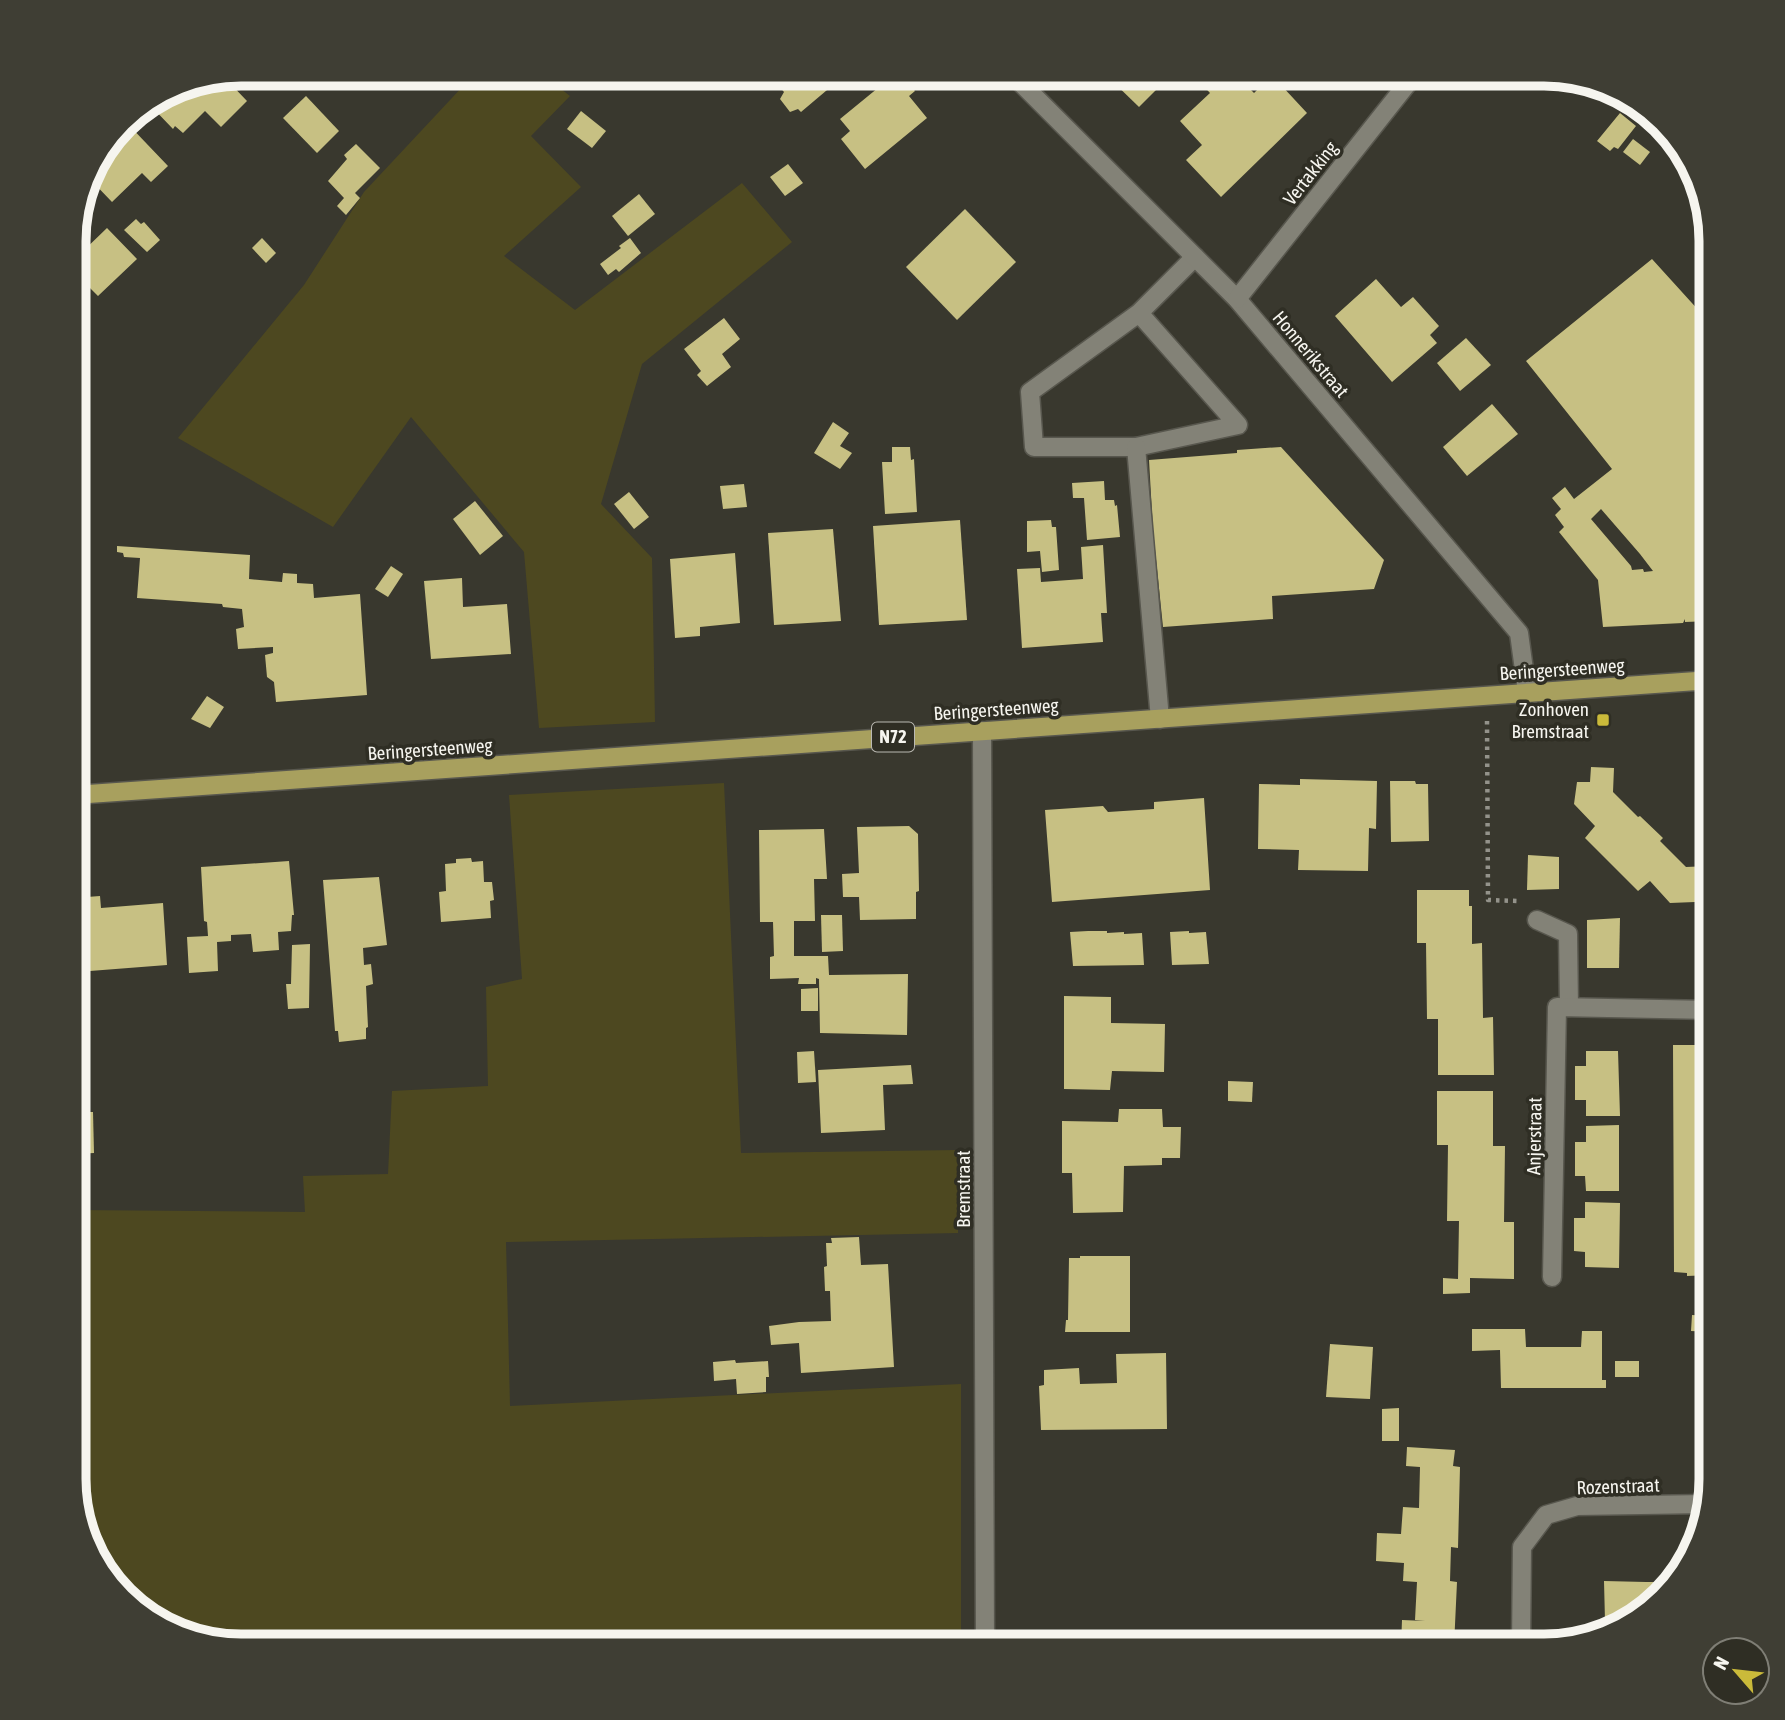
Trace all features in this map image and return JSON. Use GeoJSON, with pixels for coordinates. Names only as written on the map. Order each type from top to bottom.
{"type":"FeatureCollection","features":[{"type":"Feature","properties":{"kind":"main road","name":"Beringersteenweg"},"geometry":{"type":"LineString","coordinates":[[86,794],[1699,681]]}},
{"type":"Feature","properties":{"kind":"street","name":"Honnerikstraat"},"geometry":{"type":"LineString","coordinates":[[1024,86],[1237,299],[1519,633],[1527,692]]}},
{"type":"Feature","properties":{"kind":"street","name":"Vertakking"},"geometry":{"type":"LineString","coordinates":[[1237,299],[1406,86]]}},
{"type":"Feature","properties":{"kind":"street"},"geometry":{"type":"LineString","coordinates":[[1139,313],[1238,425],[1136,447],[1034,447],[1030,392],[1139,313],[1195,257]]}},
{"type":"Feature","properties":{"kind":"street"},"geometry":{"type":"LineString","coordinates":[[1136,447],[1160,719]]}},
{"type":"Feature","properties":{"kind":"street","name":"Bremstraat"},"geometry":{"type":"LineString","coordinates":[[982,731],[985,1634]]}},
{"type":"Feature","properties":{"kind":"street","name":"Anjerstraat"},"geometry":{"type":"LineString","coordinates":[[1537,920],[1568,934],[1569,1007],[1557,1007],[1552,1278]]}},
{"type":"Feature","properties":{"kind":"street"},"geometry":{"type":"LineString","coordinates":[[1569,1007],[1699,1010]]}},
{"type":"Feature","properties":{"kind":"street","name":"Rozenstraat"},"geometry":{"type":"LineString","coordinates":[[1521,1634],[1522,1547],[1546,1515],[1577,1506],[1697,1504]]}},
{"type":"Feature","properties":{"kind":"path"},"geometry":{"type":"LineString","coordinates":[[1486,695],[1488,900],[1531,902],[1537,920]]}},
{"type":"Feature","properties":{"kind":"shaded area"},"geometry":{"type":"Polygon","coordinates":[[[463,86],[557,86],[570,96],[531,136],[581,187],[504,256],[575,310],[742,183],[792,242],[642,364],[601,504],[652,558],[655,722],[539,728],[524,552],[411,417],[333,527],[178,438],[304,285],[364,192],[463,86]]]}},
{"type":"Feature","properties":{"kind":"shaded area"},"geometry":{"type":"Polygon","coordinates":[[[724,783],[741,1153],[958,1150],[958,1233],[506,1242],[510,1406],[961,1384],[961,1634],[220,1633],[191,1626],[163,1614],[124,1581],[106,1557],[94,1529],[87,1500],[86,1210],[305,1212],[303,1176],[388,1174],[392,1091],[488,1086],[486,987],[522,979],[509,795],[724,783]]]}},
{"type":"Feature","properties":{"kind":"building"},"geometry":{"type":"Polygon","coordinates":[[[233,86],[247,101],[221,127],[205,111],[183,133],[175,126],[173,129],[156,111],[191,94],[233,86]]]}},
{"type":"Feature","properties":{"kind":"building"},"geometry":{"type":"Polygon","coordinates":[[[779,86],[832,86],[801,112],[798,109],[790,112],[780,99],[784,92],[779,86]]]}},
{"type":"Feature","properties":{"kind":"building"},"geometry":{"type":"Polygon","coordinates":[[[880,86],[911,86],[915,91],[909,96],[927,118],[865,169],[841,139],[850,131],[840,119],[880,86]]]}},
{"type":"Feature","properties":{"kind":"building"},"geometry":{"type":"Polygon","coordinates":[[[1117,86],[1160,86],[1139,107],[1117,86]]]}},
{"type":"Feature","properties":{"kind":"building"},"geometry":{"type":"Polygon","coordinates":[[[1203,86],[1247,86],[1254,93],[1261,86],[1282,86],[1307,113],[1221,197],[1186,160],[1202,145],[1180,121],[1210,93],[1203,86]]]}},
{"type":"Feature","properties":{"kind":"building"},"geometry":{"type":"Polygon","coordinates":[[[306,96],[339,131],[317,153],[283,118],[306,96]]]}},
{"type":"Feature","properties":{"kind":"building"},"geometry":{"type":"Polygon","coordinates":[[[581,111],[606,131],[592,148],[567,129],[581,111]]]}},
{"type":"Feature","properties":{"kind":"building"},"geometry":{"type":"Polygon","coordinates":[[[1620,113],[1636,126],[1618,149],[1614,147],[1610,151],[1597,141],[1620,113]]]}},
{"type":"Feature","properties":{"kind":"building"},"geometry":{"type":"Polygon","coordinates":[[[133,130],[168,166],[151,182],[142,173],[112,202],[96,186],[112,155],[133,130]]]}},
{"type":"Feature","properties":{"kind":"building"},"geometry":{"type":"Polygon","coordinates":[[[1633,139],[1650,152],[1640,165],[1623,152],[1633,139]]]}},
{"type":"Feature","properties":{"kind":"building"},"geometry":{"type":"Polygon","coordinates":[[[356,144],[380,168],[355,193],[360,198],[346,215],[337,206],[344,198],[328,181],[347,159],[344,155],[356,144]]]}},
{"type":"Feature","properties":{"kind":"building"},"geometry":{"type":"Polygon","coordinates":[[[788,164],[803,183],[785,196],[770,177],[788,164]]]}},
{"type":"Feature","properties":{"kind":"building"},"geometry":{"type":"Polygon","coordinates":[[[639,194],[655,214],[628,236],[612,216],[639,194]]]}},
{"type":"Feature","properties":{"kind":"building"},"geometry":{"type":"Polygon","coordinates":[[[965,209],[1016,262],[957,320],[906,267],[965,209]]]}},
{"type":"Feature","properties":{"kind":"building"},"geometry":{"type":"Polygon","coordinates":[[[136,219],[141,224],[144,222],[160,240],[147,252],[124,230],[136,219]]]}},
{"type":"Feature","properties":{"kind":"building"},"geometry":{"type":"Polygon","coordinates":[[[107,228],[137,259],[98,296],[88,286],[86,288],[86,248],[107,228]]]}},
{"type":"Feature","properties":{"kind":"building"},"geometry":{"type":"Polygon","coordinates":[[[262,238],[276,253],[266,263],[252,248],[262,238]]]}},
{"type":"Feature","properties":{"kind":"building"},"geometry":{"type":"Polygon","coordinates":[[[630,238],[641,253],[619,272],[616,269],[608,275],[600,264],[630,238]]]}},
{"type":"Feature","properties":{"kind":"building"},"geometry":{"type":"Polygon","coordinates":[[[1652,259],[1699,311],[1699,621],[1685,622],[1685,619],[1683,623],[1603,627],[1598,580],[1559,532],[1564,527],[1555,515],[1561,509],[1552,498],[1565,487],[1574,499],[1612,469],[1526,361],[1652,259]],[[1601,509],[1591,519],[1632,570],[1653,571],[1601,509]]]}},
{"type":"Feature","properties":{"kind":"building"},"geometry":{"type":"Polygon","coordinates":[[[1376,279],[1401,307],[1413,297],[1439,326],[1430,335],[1437,343],[1392,382],[1335,316],[1376,279]]]}},
{"type":"Feature","properties":{"kind":"building"},"geometry":{"type":"Polygon","coordinates":[[[724,318],[740,339],[722,354],[731,367],[707,386],[697,375],[701,371],[684,349],[724,318]]]}},
{"type":"Feature","properties":{"kind":"building"},"geometry":{"type":"Polygon","coordinates":[[[1466,338],[1491,365],[1460,391],[1437,363],[1466,338]]]}},
{"type":"Feature","properties":{"kind":"building"},"geometry":{"type":"Polygon","coordinates":[[[1492,404],[1518,434],[1467,476],[1443,447],[1492,404]]]}},
{"type":"Feature","properties":{"kind":"building"},"geometry":{"type":"Polygon","coordinates":[[[833,422],[849,433],[840,446],[852,453],[840,469],[814,453],[833,422]]]}},
{"type":"Feature","properties":{"kind":"building"},"geometry":{"type":"Polygon","coordinates":[[[892,447],[910,447],[911,460],[914,459],[917,512],[885,514],[882,462],[892,462],[892,447]]]}},
{"type":"Feature","properties":{"kind":"building"},"geometry":{"type":"Polygon","coordinates":[[[1281,447],[1384,560],[1374,589],[1272,596],[1273,619],[1163,627],[1149,460],[1281,447]]]}},
{"type":"Feature","properties":{"kind":"building"},"geometry":{"type":"Polygon","coordinates":[[[1104,481],[1105,500],[1114,500],[1115,506],[1117,505],[1120,537],[1087,540],[1084,498],[1073,498],[1072,483],[1104,481]]]}},
{"type":"Feature","properties":{"kind":"building"},"geometry":{"type":"Polygon","coordinates":[[[744,484],[747,507],[723,509],[720,486],[744,484]]]}},
{"type":"Feature","properties":{"kind":"building"},"geometry":{"type":"Polygon","coordinates":[[[629,492],[649,517],[634,529],[614,504],[629,492]]]}},
{"type":"Feature","properties":{"kind":"building"},"geometry":{"type":"Polygon","coordinates":[[[475,501],[503,536],[480,555],[453,519],[475,501]]]}},
{"type":"Feature","properties":{"kind":"building"},"geometry":{"type":"Polygon","coordinates":[[[960,520],[967,620],[879,625],[873,526],[960,520]]]}},
{"type":"Feature","properties":{"kind":"building"},"geometry":{"type":"Polygon","coordinates":[[[1051,520],[1052,527],[1056,527],[1059,570],[1042,572],[1040,551],[1027,552],[1027,521],[1051,520]]]}},
{"type":"Feature","properties":{"kind":"building"},"geometry":{"type":"Polygon","coordinates":[[[833,529],[841,621],[774,625],[768,533],[833,529]]]}},
{"type":"Feature","properties":{"kind":"building"},"geometry":{"type":"Polygon","coordinates":[[[1103,545],[1107,613],[1101,613],[1103,642],[1022,648],[1017,569],[1040,568],[1041,582],[1083,579],[1081,547],[1103,545]]]}},
{"type":"Feature","properties":{"kind":"building"},"geometry":{"type":"Polygon","coordinates":[[[117,546],[250,555],[249,579],[282,582],[283,573],[297,574],[297,583],[313,584],[314,598],[360,594],[367,695],[276,702],[274,682],[267,677],[265,655],[273,653],[273,647],[238,649],[236,629],[244,627],[242,609],[223,607],[222,604],[137,598],[140,558],[124,557],[123,553],[117,552],[117,546]]]}},
{"type":"Feature","properties":{"kind":"building"},"geometry":{"type":"Polygon","coordinates":[[[735,553],[740,623],[700,627],[700,636],[675,638],[670,559],[735,553]]]}},
{"type":"Feature","properties":{"kind":"building"},"geometry":{"type":"Polygon","coordinates":[[[391,566],[403,574],[388,597],[375,589],[391,566]]]}},
{"type":"Feature","properties":{"kind":"building"},"geometry":{"type":"Polygon","coordinates":[[[462,578],[463,607],[507,604],[511,654],[431,659],[424,581],[462,578]]]}},
{"type":"Feature","properties":{"kind":"building"},"geometry":{"type":"Polygon","coordinates":[[[207,696],[224,707],[210,728],[191,719],[207,696]]]}},
{"type":"Feature","properties":{"kind":"building"},"geometry":{"type":"Polygon","coordinates":[[[1591,767],[1614,768],[1613,792],[1663,838],[1660,841],[1686,867],[1699,866],[1699,889],[1695,889],[1695,902],[1670,903],[1650,881],[1638,891],[1585,838],[1595,826],[1574,804],[1577,782],[1590,782],[1591,767]]]}},
{"type":"Feature","properties":{"kind":"building"},"geometry":{"type":"Polygon","coordinates":[[[1300,779],[1377,781],[1376,829],[1369,828],[1368,871],[1298,870],[1299,850],[1258,849],[1259,784],[1300,785],[1300,779]]]}},
{"type":"Feature","properties":{"kind":"building"},"geometry":{"type":"Polygon","coordinates":[[[1390,781],[1428,784],[1429,841],[1391,842],[1390,781]]]}},
{"type":"Feature","properties":{"kind":"building"},"geometry":{"type":"Polygon","coordinates":[[[1204,798],[1210,890],[1052,902],[1045,810],[1103,806],[1108,812],[1154,809],[1154,802],[1204,798]]]}},
{"type":"Feature","properties":{"kind":"building"},"geometry":{"type":"Polygon","coordinates":[[[909,826],[918,834],[919,891],[916,892],[916,919],[860,920],[859,897],[843,897],[842,874],[859,873],[857,827],[909,826]]]}},
{"type":"Feature","properties":{"kind":"building"},"geometry":{"type":"Polygon","coordinates":[[[824,829],[827,879],[814,879],[815,921],[794,921],[794,956],[828,956],[829,975],[908,974],[907,1035],[820,1033],[819,979],[816,978],[816,984],[798,984],[799,978],[770,979],[770,957],[774,956],[773,922],[760,922],[759,830],[824,829]]]}},
{"type":"Feature","properties":{"kind":"building"},"geometry":{"type":"Polygon","coordinates":[[[1528,855],[1559,857],[1559,889],[1527,890],[1528,855]]]}},
{"type":"Feature","properties":{"kind":"building"},"geometry":{"type":"Polygon","coordinates":[[[471,858],[472,862],[483,861],[484,882],[492,882],[494,900],[490,901],[491,918],[441,922],[439,892],[446,891],[445,864],[456,863],[456,859],[471,858]]]}},
{"type":"Feature","properties":{"kind":"building"},"geometry":{"type":"Polygon","coordinates":[[[289,861],[294,915],[291,931],[278,932],[279,950],[253,952],[251,934],[231,935],[231,941],[217,942],[218,971],[189,973],[187,937],[208,936],[207,922],[204,921],[201,867],[289,861]]]}},
{"type":"Feature","properties":{"kind":"building"},"geometry":{"type":"Polygon","coordinates":[[[379,877],[387,945],[363,948],[364,965],[371,964],[373,984],[366,986],[366,1039],[339,1042],[338,1031],[335,1031],[323,880],[379,877]]]}},
{"type":"Feature","properties":{"kind":"building"},"geometry":{"type":"Polygon","coordinates":[[[1417,890],[1469,890],[1469,906],[1472,906],[1472,944],[1482,943],[1483,1018],[1493,1017],[1494,1075],[1438,1075],[1438,1019],[1427,1019],[1426,943],[1417,943],[1417,890]]]}},
{"type":"Feature","properties":{"kind":"building"},"geometry":{"type":"Polygon","coordinates":[[[100,896],[101,908],[163,903],[167,965],[86,971],[86,897],[100,896]]]}},
{"type":"Feature","properties":{"kind":"building"},"geometry":{"type":"Polygon","coordinates":[[[821,915],[842,915],[843,951],[822,952],[821,915]]]}},
{"type":"Feature","properties":{"kind":"building"},"geometry":{"type":"Polygon","coordinates":[[[1620,918],[1619,968],[1587,968],[1587,920],[1620,918]]]}},
{"type":"Feature","properties":{"kind":"building"},"geometry":{"type":"Polygon","coordinates":[[[1070,932],[1142,933],[1144,965],[1073,966],[1070,932]]]}},
{"type":"Feature","properties":{"kind":"building"},"geometry":{"type":"Polygon","coordinates":[[[1170,932],[1206,932],[1209,964],[1172,965],[1170,932]]]}},
{"type":"Feature","properties":{"kind":"building"},"geometry":{"type":"Polygon","coordinates":[[[310,944],[309,1008],[288,1009],[286,984],[291,984],[292,945],[310,944]]]}},
{"type":"Feature","properties":{"kind":"building"},"geometry":{"type":"Polygon","coordinates":[[[818,988],[818,1011],[801,1011],[801,989],[818,988]]]}},
{"type":"Feature","properties":{"kind":"building"},"geometry":{"type":"Polygon","coordinates":[[[1064,996],[1111,997],[1111,1023],[1165,1024],[1164,1072],[1112,1071],[1110,1090],[1064,1089],[1064,996]]]}},
{"type":"Feature","properties":{"kind":"building"},"geometry":{"type":"Polygon","coordinates":[[[1673,1045],[1699,1045],[1699,1276],[1687,1276],[1687,1273],[1674,1272],[1673,1045]]]}},
{"type":"Feature","properties":{"kind":"building"},"geometry":{"type":"Polygon","coordinates":[[[814,1051],[816,1082],[798,1083],[797,1052],[814,1051]]]}},
{"type":"Feature","properties":{"kind":"building"},"geometry":{"type":"Polygon","coordinates":[[[1586,1051],[1618,1051],[1620,1116],[1586,1116],[1586,1100],[1575,1100],[1575,1066],[1586,1066],[1586,1051]]]}},
{"type":"Feature","properties":{"kind":"building"},"geometry":{"type":"Polygon","coordinates":[[[911,1065],[913,1084],[883,1085],[885,1130],[821,1133],[818,1070],[911,1065]]]}},
{"type":"Feature","properties":{"kind":"building"},"geometry":{"type":"Polygon","coordinates":[[[1228,1081],[1253,1082],[1252,1102],[1228,1101],[1228,1081]]]}},
{"type":"Feature","properties":{"kind":"building"},"geometry":{"type":"Polygon","coordinates":[[[1437,1091],[1493,1091],[1493,1146],[1505,1146],[1504,1222],[1514,1222],[1514,1279],[1470,1278],[1470,1293],[1443,1294],[1443,1278],[1458,1279],[1459,1221],[1447,1221],[1448,1145],[1437,1145],[1437,1091]]]}},
{"type":"Feature","properties":{"kind":"building"},"geometry":{"type":"Polygon","coordinates":[[[1119,1109],[1162,1109],[1163,1127],[1181,1127],[1180,1158],[1162,1158],[1162,1165],[1124,1166],[1123,1212],[1073,1213],[1072,1173],[1062,1173],[1062,1121],[1118,1122],[1119,1109]]]}},
{"type":"Feature","properties":{"kind":"building"},"geometry":{"type":"Polygon","coordinates":[[[86,1112],[93,1112],[94,1153],[86,1153],[86,1112]]]}},
{"type":"Feature","properties":{"kind":"building"},"geometry":{"type":"Polygon","coordinates":[[[1619,1125],[1619,1191],[1586,1191],[1585,1176],[1575,1176],[1575,1142],[1586,1142],[1586,1126],[1619,1125]]]}},
{"type":"Feature","properties":{"kind":"building"},"geometry":{"type":"Polygon","coordinates":[[[1585,1202],[1620,1203],[1619,1268],[1585,1267],[1585,1252],[1574,1251],[1574,1218],[1585,1218],[1585,1202]]]}},
{"type":"Feature","properties":{"kind":"building"},"geometry":{"type":"Polygon","coordinates":[[[859,1237],[861,1265],[888,1264],[894,1367],[801,1373],[799,1343],[771,1345],[769,1326],[831,1321],[830,1291],[825,1291],[826,1243],[832,1243],[831,1238],[859,1237]]]}},
{"type":"Feature","properties":{"kind":"building"},"geometry":{"type":"Polygon","coordinates":[[[1130,1256],[1130,1332],[1065,1332],[1068,1320],[1069,1258],[1130,1256]]]}},
{"type":"Feature","properties":{"kind":"building"},"geometry":{"type":"Polygon","coordinates":[[[1692,1315],[1699,1315],[1699,1331],[1691,1331],[1692,1315]]]}},
{"type":"Feature","properties":{"kind":"building"},"geometry":{"type":"Polygon","coordinates":[[[1472,1329],[1525,1329],[1526,1347],[1581,1347],[1582,1331],[1602,1331],[1602,1380],[1606,1380],[1606,1388],[1501,1388],[1500,1350],[1472,1351],[1472,1329]]]}},
{"type":"Feature","properties":{"kind":"building"},"geometry":{"type":"Polygon","coordinates":[[[1330,1344],[1373,1347],[1370,1399],[1326,1397],[1330,1344]]]}},
{"type":"Feature","properties":{"kind":"building"},"geometry":{"type":"Polygon","coordinates":[[[1166,1353],[1167,1429],[1041,1430],[1039,1386],[1044,1385],[1044,1370],[1079,1368],[1080,1384],[1117,1383],[1116,1354],[1166,1353]]]}},
{"type":"Feature","properties":{"kind":"building"},"geometry":{"type":"Polygon","coordinates":[[[735,1360],[736,1363],[768,1361],[766,1392],[737,1394],[736,1379],[714,1381],[713,1362],[735,1360]]]}},
{"type":"Feature","properties":{"kind":"building"},"geometry":{"type":"Polygon","coordinates":[[[1615,1361],[1639,1361],[1639,1377],[1615,1377],[1615,1361]]]}},
{"type":"Feature","properties":{"kind":"building"},"geometry":{"type":"Polygon","coordinates":[[[1399,1408],[1399,1441],[1382,1441],[1382,1409],[1399,1408]]]}},
{"type":"Feature","properties":{"kind":"building"},"geometry":{"type":"Polygon","coordinates":[[[1407,1447],[1455,1450],[1453,1466],[1460,1467],[1458,1548],[1451,1547],[1450,1581],[1457,1582],[1455,1634],[1401,1634],[1402,1620],[1425,1621],[1415,1620],[1417,1582],[1403,1581],[1404,1563],[1376,1561],[1377,1533],[1401,1534],[1403,1507],[1419,1508],[1420,1467],[1406,1466],[1407,1447]]]}},
{"type":"Feature","properties":{"kind":"building"},"geometry":{"type":"Polygon","coordinates":[[[1604,1581],[1660,1582],[1639,1602],[1622,1614],[1605,1621],[1604,1581]]]}},
{"type":"Feature","properties":{"kind":"building"},"geometry":{"type":"Polygon","coordinates":[[[1336,1632],[1360,1633],[1360,1634],[1336,1632]]]}},
{"type":"Feature","properties":{"kind":"place","name":"Zonhoven Bremstraat"},"geometry":{"type":"Point","coordinates":[1603,720]}}]}
